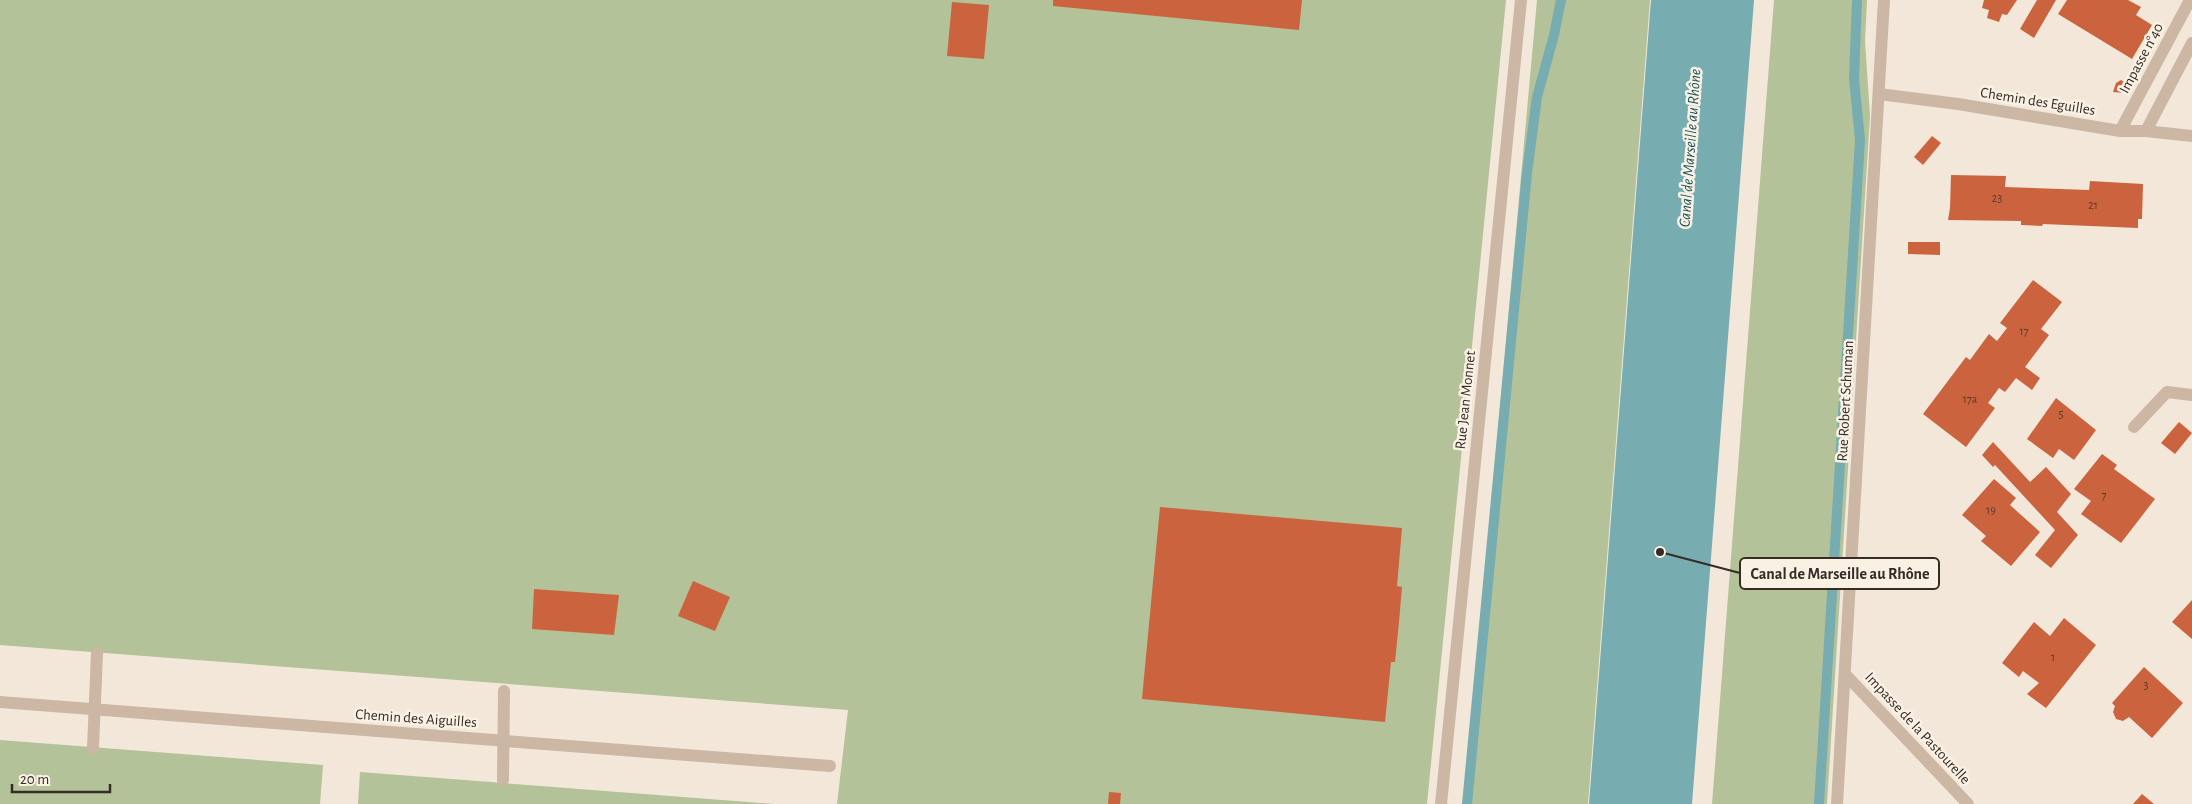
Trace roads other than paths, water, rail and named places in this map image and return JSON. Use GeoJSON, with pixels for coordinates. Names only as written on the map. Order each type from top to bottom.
{"type":"FeatureCollection","features":[{"type":"Feature","properties":{"kind":"street","name":"Rue Jean Monnet"},"geometry":{"type":"LineString","coordinates":[[1441,804],[1521,0]]}},
{"type":"Feature","properties":{"kind":"street","name":"Rue Robert Schuman"},"geometry":{"type":"LineString","coordinates":[[1837,804],[1884,0]]}},
{"type":"Feature","properties":{"kind":"street","name":"Impasse n°40"},"geometry":{"type":"LineString","coordinates":[[2120,131],[2190,0]]}},
{"type":"Feature","properties":{"kind":"street"},"geometry":{"type":"LineString","coordinates":[[2146,131],[2192,43]]}},
{"type":"Feature","properties":{"kind":"street","name":"Chemin des Eguilles"},"geometry":{"type":"LineString","coordinates":[[1879,94],[1958,104],[2120,131],[2146,131],[2192,136]]}},
{"type":"Feature","properties":{"kind":"street"},"geometry":{"type":"LineString","coordinates":[[2134,427],[2167,392],[2192,395]]}},
{"type":"Feature","properties":{"kind":"street"},"geometry":{"type":"LineString","coordinates":[[93,748],[97,653]]}},
{"type":"Feature","properties":{"kind":"street","name":"Impasse de la Pastourelle"},"geometry":{"type":"LineString","coordinates":[[1845,674],[1968,804]]}},
{"type":"Feature","properties":{"kind":"street"},"geometry":{"type":"LineString","coordinates":[[503,780],[504,691]]}},
{"type":"Feature","properties":{"kind":"street","name":"Chemin des Aiguilles"},"geometry":{"type":"LineString","coordinates":[[0,702],[830,766]]}},
{"type":"Feature","properties":{"kind":"water","name":"Canal de Marseille au Rhône"},"geometry":{"type":"Polygon","coordinates":[[[1651,0],[1754,0],[1692,804],[1589,804],[1651,0]]]}},
{"type":"Feature","properties":{"kind":"waterway"},"geometry":{"type":"LineString","coordinates":[[1467,804],[1527,173],[1537,97],[1554,35],[1561,0]]}},
{"type":"Feature","properties":{"kind":"waterway"},"geometry":{"type":"LineString","coordinates":[[1819,804],[1860,140],[1854,79],[1857,0]]}},
{"type":"Feature","properties":{"kind":"place","name":"Canal de Marseille au Rhône"},"geometry":{"type":"Point","coordinates":[1660,552]}}]}
